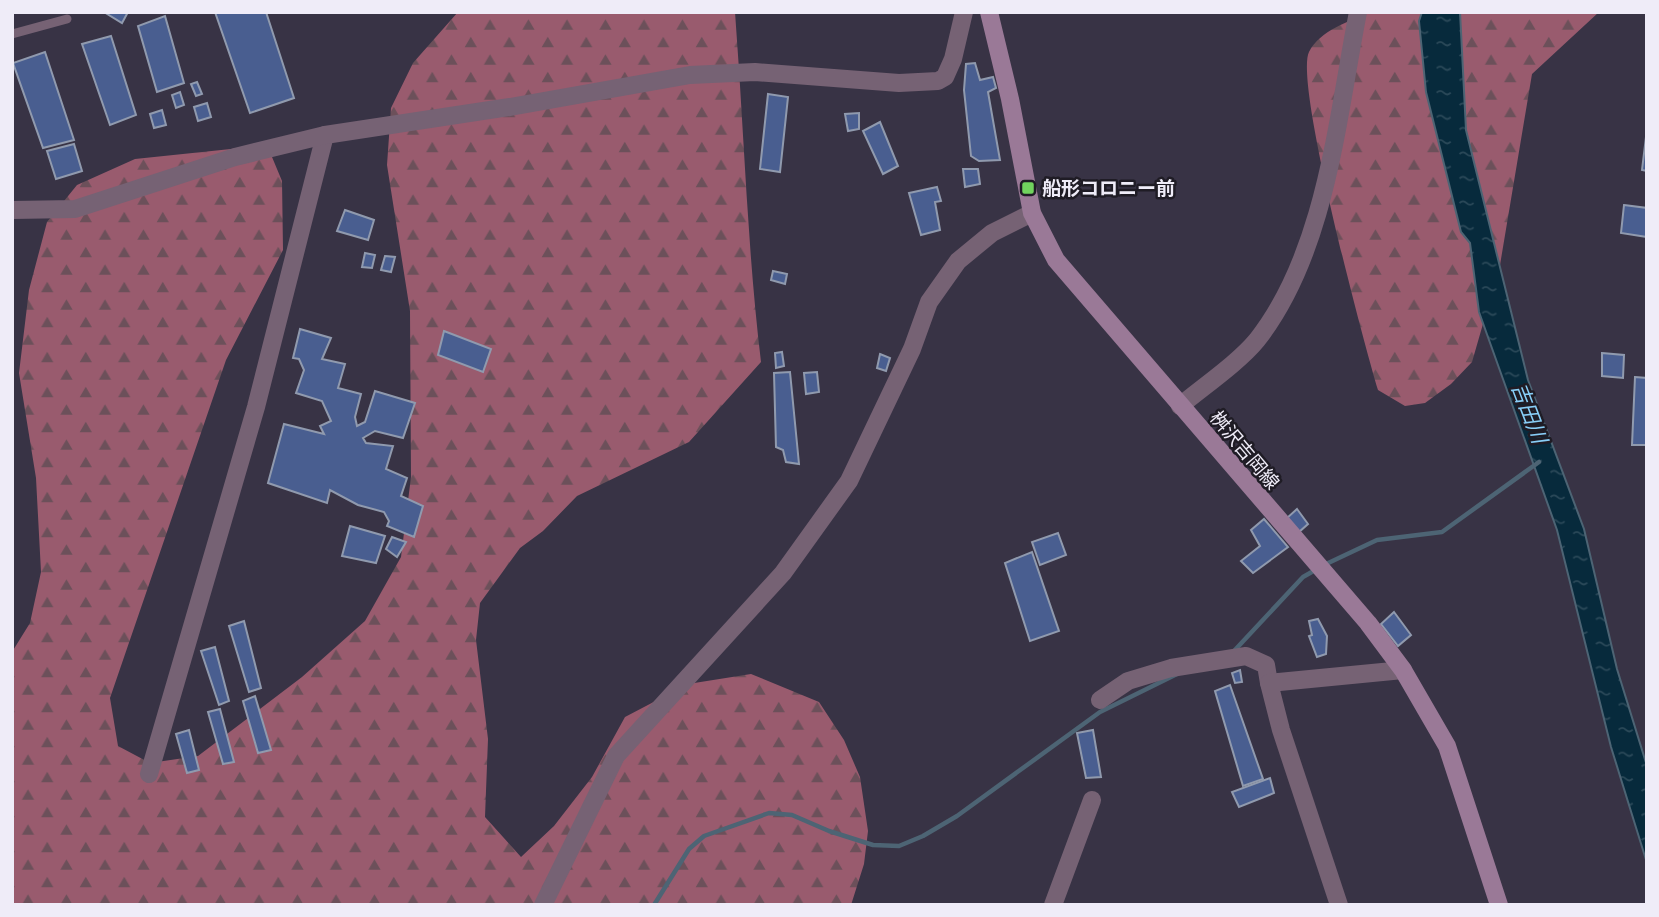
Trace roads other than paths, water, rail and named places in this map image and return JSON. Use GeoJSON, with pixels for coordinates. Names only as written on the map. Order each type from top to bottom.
{"type":"FeatureCollection","features":[{"type":"Feature","properties":{"kind":"main road","name":"桝沢吉岡線"},"geometry":{"type":"LineString","coordinates":[[989,12],[1010,99],[1032,213],[1056,260],[1328,576],[1403,670],[1447,746],[1499,905]]}},
{"type":"Feature","properties":{"kind":"street"},"geometry":{"type":"LineString","coordinates":[[12,210],[75,209],[235,157],[325,135],[510,107],[690,75],[755,72],[899,83],[938,81],[945,76],[953,59],[964,12]]}},
{"type":"Feature","properties":{"kind":"street"},"geometry":{"type":"LineString","coordinates":[[1181,406],[1256,340],[1296,273],[1322,196],[1357,12]]}},
{"type":"Feature","properties":{"kind":"street"},"geometry":{"type":"LineString","coordinates":[[149,774],[256,407],[325,135]]}},
{"type":"Feature","properties":{"kind":"street"},"geometry":{"type":"LineString","coordinates":[[544,905],[617,756],[783,573],[849,481],[912,349],[929,302],[943,282],[958,261],[992,233],[1032,213]]}},
{"type":"Feature","properties":{"kind":"street"},"geometry":{"type":"LineString","coordinates":[[1100,700],[1128,681],[1171,668],[1246,656],[1266,665],[1281,730],[1339,905]]}},
{"type":"Feature","properties":{"kind":"street"},"geometry":{"type":"LineString","coordinates":[[1269,683],[1403,670]]}},
{"type":"Feature","properties":{"kind":"street"},"geometry":{"type":"LineString","coordinates":[[1053,905],[1092,800]]}},
{"type":"Feature","properties":{"kind":"lane"},"geometry":{"type":"LineString","coordinates":[[12,34],[67,19]]}},
{"type":"Feature","properties":{"kind":"water","name":"吉田川"},"geometry":{"type":"Polygon","coordinates":[[[1422,12],[1460,12],[1466,130],[1528,380],[1584,529],[1617,669],[1647,766],[1647,863],[1611,747],[1557,530],[1479,312],[1470,243],[1461,232],[1426,92],[1419,21],[1422,12]]]}},
{"type":"Feature","properties":{"kind":"waterway"},"geometry":{"type":"LineString","coordinates":[[1324,565],[1377,540],[1442,532],[1539,462]]}},
{"type":"Feature","properties":{"kind":"waterway"},"geometry":{"type":"LineString","coordinates":[[1234,651],[1303,577],[1317,569]]}},
{"type":"Feature","properties":{"kind":"waterway"},"geometry":{"type":"LineString","coordinates":[[654,905],[689,849],[704,836],[769,813],[792,815],[829,831],[873,845],[899,846],[923,836],[957,816],[1100,712],[1177,674]]}},
{"type":"Feature","properties":{"kind":"place","name":"船形コロニー前"},"geometry":{"type":"Point","coordinates":[1028,188]}}]}
